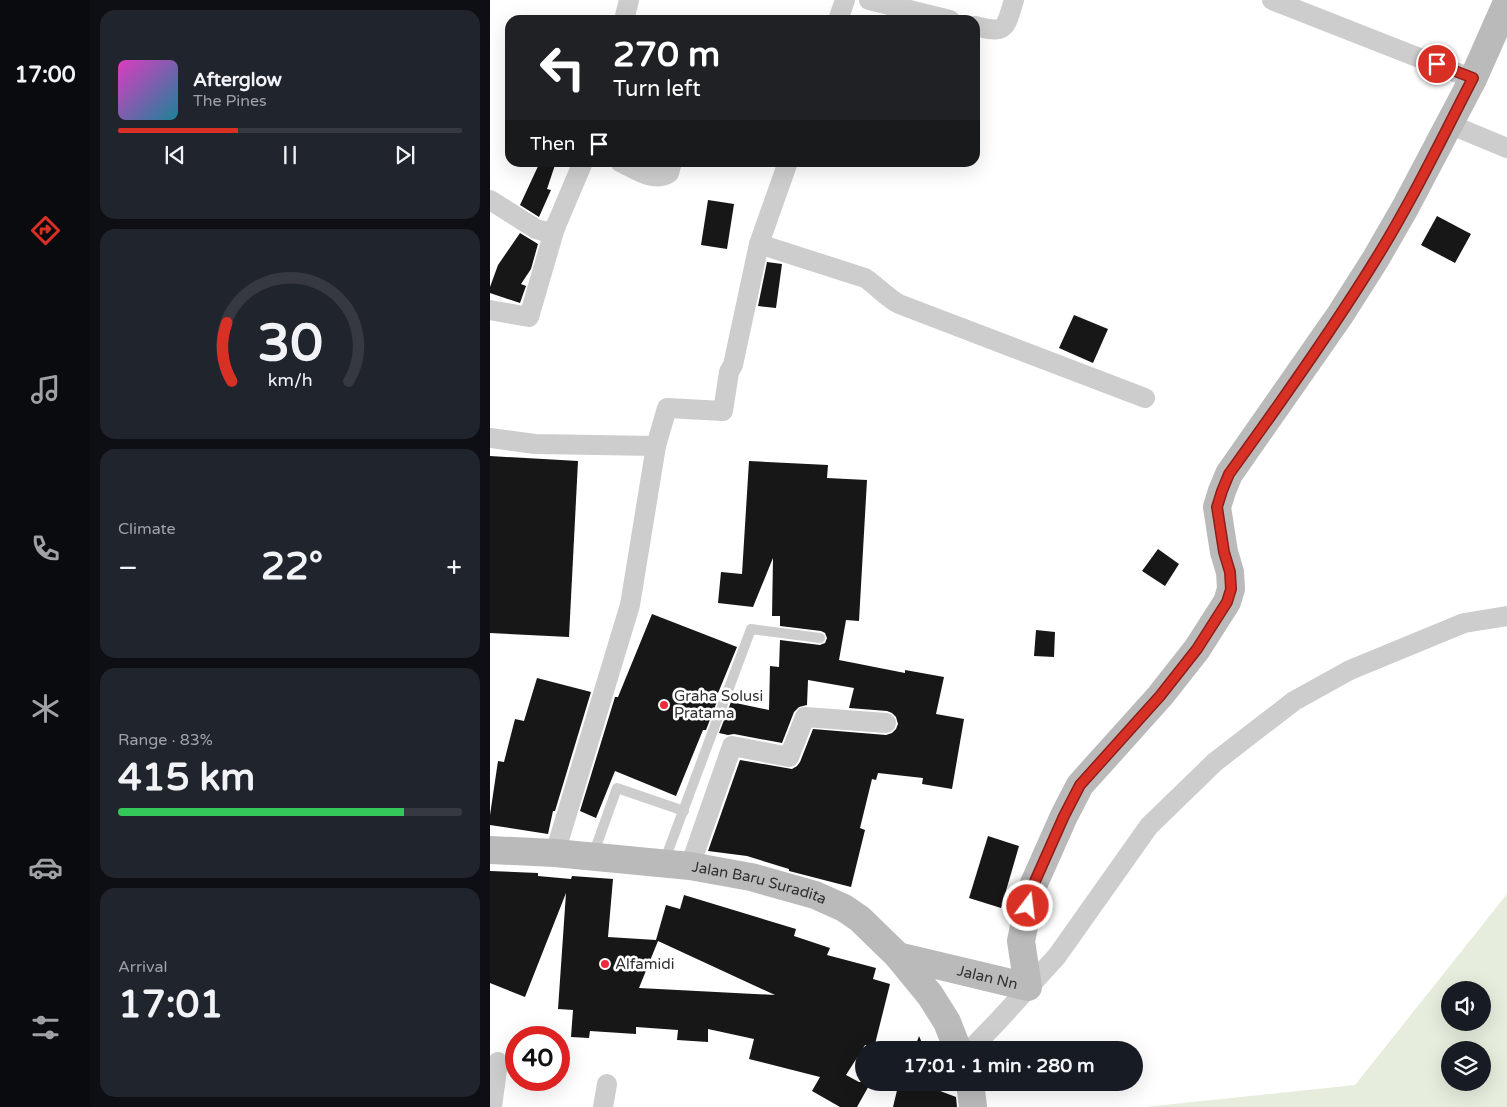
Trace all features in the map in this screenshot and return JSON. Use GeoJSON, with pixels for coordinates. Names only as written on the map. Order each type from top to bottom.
{"type":"FeatureCollection","features":[{"type":"Feature","properties":{"kind":"street"},"geometry":{"type":"LineString","coordinates":[[625,15],[629,0]]}},
{"type":"Feature","properties":{"kind":"street"},"geometry":{"type":"LineString","coordinates":[[840,15],[845,0]]}},
{"type":"Feature","properties":{"kind":"street"},"geometry":{"type":"LineString","coordinates":[[869,0],[930,15]]}},
{"type":"Feature","properties":{"kind":"street"},"geometry":{"type":"LineString","coordinates":[[980,27],[998,30],[1004,27],[1014,0]]}},
{"type":"Feature","properties":{"kind":"street"},"geometry":{"type":"LineString","coordinates":[[1272,0],[1473,78]]}},
{"type":"Feature","properties":{"kind":"street","name":"Jalan Nn"},"geometry":{"type":"LineString","coordinates":[[898,956],[1028,987],[1021,941],[1032,888],[1080,785],[1160,696],[1197,649],[1227,602],[1231,589],[1230,572],[1224,552],[1217,507],[1229,474],[1340,315],[1370,268],[1405,208],[1473,78],[1507,2]]}},
{"type":"Feature","properties":{"kind":"street"},"geometry":{"type":"LineString","coordinates":[[1449,124],[1507,148]]}},
{"type":"Feature","properties":{"kind":"street"},"geometry":{"type":"LineString","coordinates":[[490,310],[529,317],[555,228],[581,167]]}},
{"type":"Feature","properties":{"kind":"street"},"geometry":{"type":"LineString","coordinates":[[630,167],[653,178],[663,177],[669,173],[671,167]]}},
{"type":"Feature","properties":{"kind":"street"},"geometry":{"type":"LineString","coordinates":[[555,853],[630,605],[656,446],[667,408],[723,411],[729,372],[733,365],[759,244],[786,167]]}},
{"type":"Feature","properties":{"kind":"street"},"geometry":{"type":"LineString","coordinates":[[490,200],[536,229],[547,232],[555,228]]}},
{"type":"Feature","properties":{"kind":"street"},"geometry":{"type":"LineString","coordinates":[[759,244],[865,278],[899,304],[1145,398]]}},
{"type":"Feature","properties":{"kind":"street"},"geometry":{"type":"LineString","coordinates":[[490,438],[535,444],[656,446]]}},
{"type":"Feature","properties":{"kind":"street"},"geometry":{"type":"LineString","coordinates":[[979,1041],[1057,956],[1149,826],[1215,762],[1294,701],[1350,670],[1464,623],[1507,616]]}},
{"type":"Feature","properties":{"kind":"street"},"geometry":{"type":"LineString","coordinates":[[677,864],[732,746],[789,757],[805,717],[886,723]]}},
{"type":"Feature","properties":{"kind":"street","name":"Jalan Baru Suradita"},"geometry":{"type":"LineString","coordinates":[[490,850],[555,853],[677,864],[751,877],[815,895],[844,908],[860,919],[898,956],[934,1002],[947,1022],[954,1041]]}},
{"type":"Feature","properties":{"kind":"street"},"geometry":{"type":"LineString","coordinates":[[492,1107],[498,1062]]}},
{"type":"Feature","properties":{"kind":"street"},"geometry":{"type":"LineString","coordinates":[[603,1107],[607,1084]]}},
{"type":"Feature","properties":{"kind":"street"},"geometry":{"type":"LineString","coordinates":[[971,1091],[973,1107]]}},
{"type":"Feature","properties":{"kind":"lane"},"geometry":{"type":"LineString","coordinates":[[677,864],[684,811],[751,628],[820,638]]}},
{"type":"Feature","properties":{"kind":"lane"},"geometry":{"type":"LineString","coordinates":[[592,856],[617,788],[684,811]]}},
{"type":"Feature","properties":{"kind":"green space"},"geometry":{"type":"Polygon","coordinates":[[[1507,894],[1507,1107],[1145,1107],[1355,1085],[1507,894]]]}},
{"type":"Feature","properties":{"kind":"building"},"geometry":{"type":"Polygon","coordinates":[[[538,167],[554,167],[547,189],[551,190],[539,217],[520,205],[538,167]]]}},
{"type":"Feature","properties":{"kind":"building"},"geometry":{"type":"Polygon","coordinates":[[[708,200],[734,204],[727,249],[701,245],[708,200]]]}},
{"type":"Feature","properties":{"kind":"building"},"geometry":{"type":"Polygon","coordinates":[[[1437,216],[1471,234],[1455,263],[1421,245],[1437,216]]]}},
{"type":"Feature","properties":{"kind":"building"},"geometry":{"type":"Polygon","coordinates":[[[520,233],[538,244],[531,269],[521,284],[526,286],[520,303],[490,293],[490,287],[498,265],[520,233]]]}},
{"type":"Feature","properties":{"kind":"building"},"geometry":{"type":"Polygon","coordinates":[[[767,262],[782,264],[776,308],[758,306],[767,262]]]}},
{"type":"Feature","properties":{"kind":"building"},"geometry":{"type":"Polygon","coordinates":[[[1074,315],[1108,329],[1093,363],[1059,348],[1074,315]]]}},
{"type":"Feature","properties":{"kind":"building"},"geometry":{"type":"Polygon","coordinates":[[[490,456],[578,461],[569,637],[490,633],[490,456]]]}},
{"type":"Feature","properties":{"kind":"building"},"geometry":{"type":"Polygon","coordinates":[[[749,461],[828,465],[827,478],[867,480],[859,621],[846,620],[839,660],[905,673],[905,670],[944,677],[936,714],[964,719],[952,789],[922,784],[923,778],[878,773],[876,780],[872,779],[860,828],[865,830],[851,887],[789,871],[789,869],[747,856],[708,851],[740,760],[792,769],[800,762],[813,729],[886,735],[892,733],[898,724],[896,717],[887,711],[849,708],[854,688],[808,680],[807,705],[799,707],[794,712],[782,743],[719,733],[731,702],[769,710],[770,666],[779,667],[780,640],[820,645],[825,643],[827,638],[825,633],[821,631],[780,626],[780,616],[772,616],[773,558],[753,607],[718,603],[721,572],[742,574],[749,461]]]}},
{"type":"Feature","properties":{"kind":"building"},"geometry":{"type":"Polygon","coordinates":[[[1158,549],[1179,564],[1165,586],[1142,571],[1158,549]]]}},
{"type":"Feature","properties":{"kind":"building","name":"Graha Solusi Pratama"},"geometry":{"type":"Polygon","coordinates":[[[652,614],[737,647],[716,698],[718,699],[706,730],[703,730],[676,796],[615,771],[596,818],[580,811],[615,697],[618,697],[652,614]]]}},
{"type":"Feature","properties":{"kind":"building"},"geometry":{"type":"Polygon","coordinates":[[[1036,630],[1055,632],[1054,657],[1034,656],[1036,630]]]}},
{"type":"Feature","properties":{"kind":"building"},"geometry":{"type":"Polygon","coordinates":[[[537,678],[591,692],[555,811],[553,811],[548,834],[490,825],[498,761],[504,762],[515,719],[524,721],[537,678]]]}},
{"type":"Feature","properties":{"kind":"building"},"geometry":{"type":"Polygon","coordinates":[[[988,836],[1019,846],[1001,908],[969,898],[988,836]]]}},
{"type":"Feature","properties":{"kind":"building"},"geometry":{"type":"Polygon","coordinates":[[[490,871],[538,873],[538,876],[571,879],[572,876],[613,879],[608,937],[656,940],[666,905],[680,909],[684,895],[796,929],[794,936],[830,948],[827,955],[876,968],[873,979],[890,984],[876,1041],[855,1041],[855,1061],[846,1075],[855,1080],[855,1091],[866,1091],[857,1107],[840,1107],[812,1091],[820,1077],[749,1059],[754,1039],[708,1029],[708,1042],[677,1040],[678,1030],[636,1027],[636,1034],[590,1031],[589,1038],[571,1037],[573,1010],[558,1009],[566,893],[525,997],[490,983],[490,871]],[[658,941],[639,988],[775,995],[658,941]]]}},
{"type":"Feature","properties":{"kind":"building"},"geometry":{"type":"Polygon","coordinates":[[[897,1091],[940,1091],[956,1097],[957,1107],[893,1107],[897,1091]]]}},
{"type":"Feature","properties":{"kind":"place","name":"Graha Solusi Pratama"},"geometry":{"type":"Point","coordinates":[664,705]}},
{"type":"Feature","properties":{"kind":"place","name":"Alfamidi"},"geometry":{"type":"Point","coordinates":[605,964]}},
{"type":"Feature","properties":{"kind":"route"},"geometry":{"type":"LineString","coordinates":[[1028,906],[1032,888],[1080,785],[1160,696],[1197,649],[1227,602],[1231,589],[1230,572],[1224,552],[1217,507],[1222,491],[1229,474],[1340,315],[1375,260],[1405,208],[1473,78],[1437,64]]}}]}
